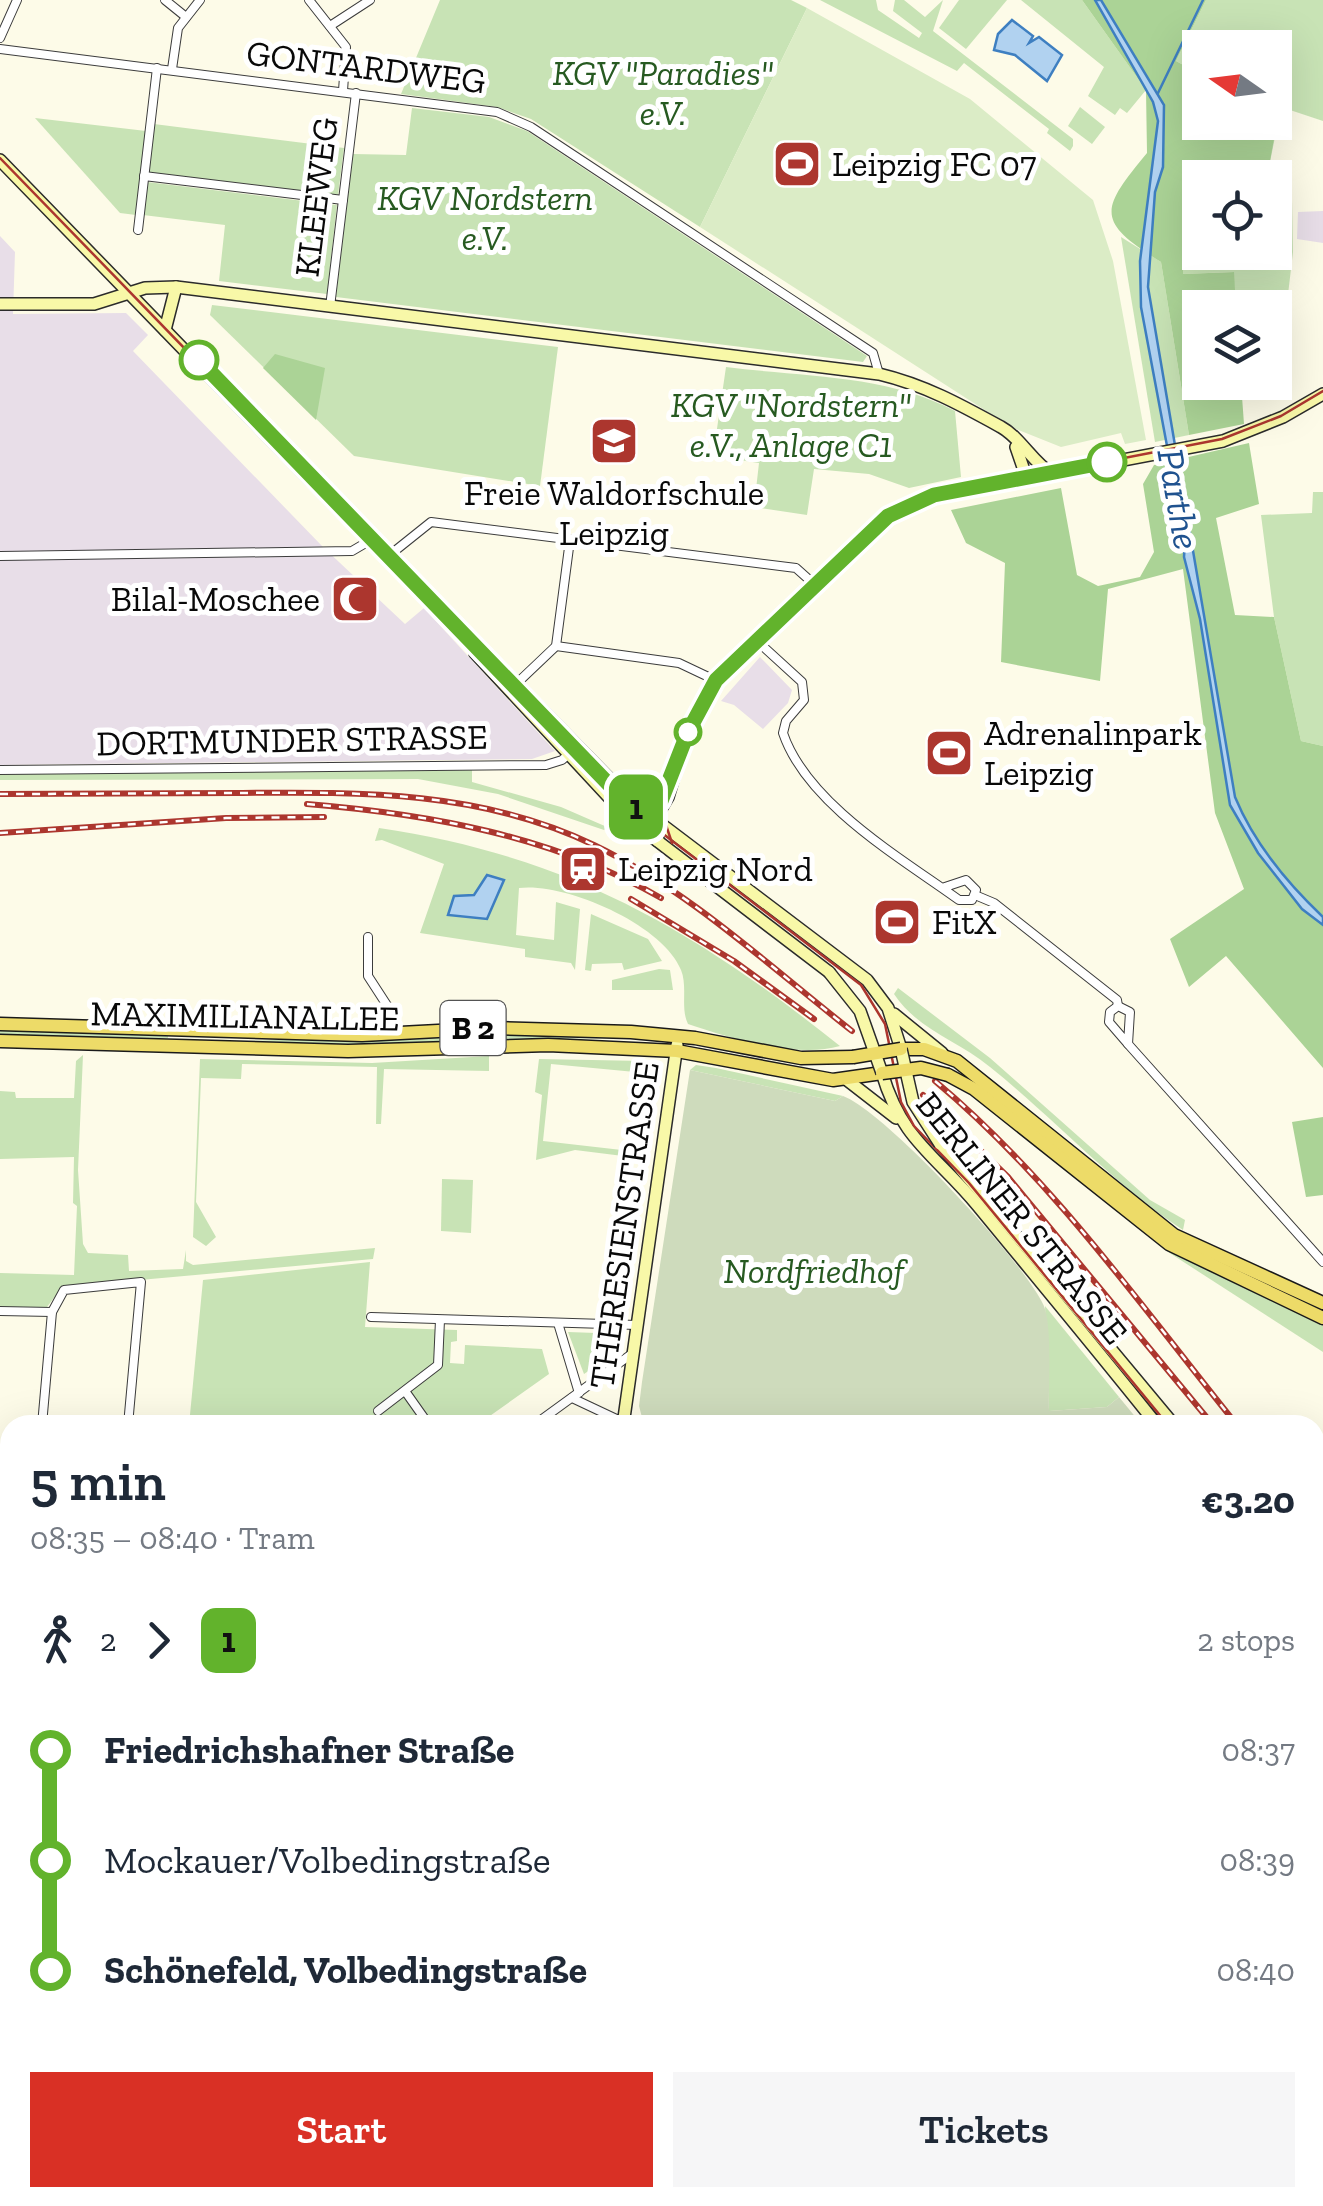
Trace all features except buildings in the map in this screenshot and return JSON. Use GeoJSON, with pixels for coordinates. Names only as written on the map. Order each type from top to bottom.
{"type":"FeatureCollection","features":[{"type":"Feature","properties":{"kind":"main road"},"geometry":{"type":"LineString","coordinates":[[0,160],[460,634],[516,684],[573,750]]}},
{"type":"Feature","properties":{"kind":"main road"},"geometry":{"type":"LineString","coordinates":[[0,304],[94,304],[156,286],[176,287],[879,374],[938,391],[996,426],[1052,474]]}},
{"type":"Feature","properties":{"kind":"main road"},"geometry":{"type":"LineString","coordinates":[[165,330],[176,287]]}},
{"type":"Feature","properties":{"kind":"main road"},"geometry":{"type":"LineString","coordinates":[[658,841],[655,819],[668,796],[684,744],[717,681],[875,528],[905,508],[934,496],[1179,451],[1260,428],[1323,394]]}},
{"type":"Feature","properties":{"kind":"main road"},"geometry":{"type":"LineString","coordinates":[[996,426],[1021,453],[1027,479]]}},
{"type":"Feature","properties":{"kind":"main road"},"geometry":{"type":"LineString","coordinates":[[460,634],[494,678],[573,750],[655,819],[867,980],[888,1008],[1174,1235],[1323,1303]]}},
{"type":"Feature","properties":{"kind":"main road","name":"BERLINER STRASSE"},"geometry":{"type":"LineString","coordinates":[[573,750],[625,815],[829,972],[852,998],[870,1033],[899,1121],[976,1203],[1148,1415]]}},
{"type":"Feature","properties":{"kind":"main road"},"geometry":{"type":"LineString","coordinates":[[668,796],[676,834]]}},
{"type":"Feature","properties":{"kind":"main road"},"geometry":{"type":"LineString","coordinates":[[625,815],[655,819]]}},
{"type":"Feature","properties":{"kind":"main road","name":"BERLINER STRASSE"},"geometry":{"type":"LineString","coordinates":[[888,1008],[918,1112],[940,1144],[1166,1415]]}},
{"type":"Feature","properties":{"kind":"main road","name":"MAXIMILIANALLEE"},"geometry":{"type":"LineString","coordinates":[[0,1024],[398,1034],[495,1028],[677,1036],[800,1058],[876,1053]]}},
{"type":"Feature","properties":{"kind":"main road","name":"THERESIENSTRASSE"},"geometry":{"type":"LineString","coordinates":[[624,1415],[677,1036]]}},
{"type":"Feature","properties":{"kind":"main road","name":"MAXIMILIANALLEE"},"geometry":{"type":"LineString","coordinates":[[0,1041],[360,1051],[497,1044],[677,1052],[847,1080],[904,1069]]}},
{"type":"Feature","properties":{"kind":"main road","name":"B 2"},"geometry":{"type":"LineString","coordinates":[[876,1053],[901,1050],[946,1055]]}},
{"type":"Feature","properties":{"kind":"main road","name":"B 2"},"geometry":{"type":"LineString","coordinates":[[904,1069],[948,1074],[974,1090],[1169,1244],[1323,1318]]}},
{"type":"Feature","properties":{"kind":"main road"},"geometry":{"type":"LineString","coordinates":[[847,1080],[899,1121]]}},
{"type":"Feature","properties":{"kind":"street"},"geometry":{"type":"LineString","coordinates":[[0,38],[16,0]]}},
{"type":"Feature","properties":{"kind":"street"},"geometry":{"type":"LineString","coordinates":[[165,0],[186,17]]}},
{"type":"Feature","properties":{"kind":"street"},"geometry":{"type":"LineString","coordinates":[[172,70],[178,28],[200,0]]}},
{"type":"Feature","properties":{"kind":"street"},"geometry":{"type":"LineString","coordinates":[[324,0],[312,4],[347,50],[343,91]]}},
{"type":"Feature","properties":{"kind":"street"},"geometry":{"type":"LineString","coordinates":[[330,26],[370,0]]}},
{"type":"Feature","properties":{"kind":"street","name":"GONTARDWEG"},"geometry":{"type":"LineString","coordinates":[[0,49],[498,112],[530,128],[873,353],[879,374]]}},
{"type":"Feature","properties":{"kind":"street"},"geometry":{"type":"LineString","coordinates":[[138,230],[157,68]]}},
{"type":"Feature","properties":{"kind":"street","name":"KLEEWEG"},"geometry":{"type":"LineString","coordinates":[[330,307],[356,93]]}},
{"type":"Feature","properties":{"kind":"street"},"geometry":{"type":"LineString","coordinates":[[144,176],[343,200]]}},
{"type":"Feature","properties":{"kind":"street"},"geometry":{"type":"LineString","coordinates":[[386,558],[431,522],[796,568],[814,585]]}},
{"type":"Feature","properties":{"kind":"street"},"geometry":{"type":"LineString","coordinates":[[516,684],[556,646],[570,540]]}},
{"type":"Feature","properties":{"kind":"street"},"geometry":{"type":"LineString","coordinates":[[0,556],[352,550],[369,541]]}},
{"type":"Feature","properties":{"kind":"street"},"geometry":{"type":"LineString","coordinates":[[756,640],[802,682],[804,700],[786,722],[784,733],[830,803],[964,902],[975,895]]}},
{"type":"Feature","properties":{"kind":"street"},"geometry":{"type":"LineString","coordinates":[[556,646],[678,663],[717,681]]}},
{"type":"Feature","properties":{"kind":"street","name":"DORTMUNDER STRASSE"},"geometry":{"type":"LineString","coordinates":[[0,770],[529,765],[556,763],[573,750]]}},
{"type":"Feature","properties":{"kind":"street"},"geometry":{"type":"LineString","coordinates":[[942,888],[966,880],[974,885],[975,895]]}},
{"type":"Feature","properties":{"kind":"street"},"geometry":{"type":"LineString","coordinates":[[975,895],[994,903],[1117,1000],[1118,1006]]}},
{"type":"Feature","properties":{"kind":"street","name":"MAXIMILIANALLEE"},"geometry":{"type":"LineString","coordinates":[[368,936],[368,976],[392,1014],[398,1034]]}},
{"type":"Feature","properties":{"kind":"street"},"geometry":{"type":"LineString","coordinates":[[1118,1006],[1130,1012],[1128,1044]]}},
{"type":"Feature","properties":{"kind":"street"},"geometry":{"type":"LineString","coordinates":[[1118,1006],[1110,1012],[1109,1022],[1323,1262]]}},
{"type":"Feature","properties":{"kind":"street"},"geometry":{"type":"LineString","coordinates":[[43,1415],[52,1312],[64,1290],[141,1282],[129,1415]]}},
{"type":"Feature","properties":{"kind":"street"},"geometry":{"type":"LineString","coordinates":[[0,1312],[52,1312]]}},
{"type":"Feature","properties":{"kind":"street"},"geometry":{"type":"LineString","coordinates":[[371,1317],[637,1324]]}},
{"type":"Feature","properties":{"kind":"street"},"geometry":{"type":"LineString","coordinates":[[378,1412],[438,1364],[440,1320]]}},
{"type":"Feature","properties":{"kind":"street"},"geometry":{"type":"LineString","coordinates":[[558,1323],[575,1395]]}},
{"type":"Feature","properties":{"kind":"street"},"geometry":{"type":"LineString","coordinates":[[548,1415],[633,1353]]}},
{"type":"Feature","properties":{"kind":"street"},"geometry":{"type":"LineString","coordinates":[[405,1391],[422,1415]]}},
{"type":"Feature","properties":{"kind":"street","name":"THERESIENSTRASSE"},"geometry":{"type":"LineString","coordinates":[[575,1395],[608,1415]]}},
{"type":"Feature","properties":{"kind":"shaded area"},"geometry":{"type":"Polygon","coordinates":[[[1323,211],[1323,243],[1297,239],[1298,212],[1323,211]]]}},
{"type":"Feature","properties":{"kind":"shaded area"},"geometry":{"type":"Polygon","coordinates":[[[0,236],[15,252],[13,314],[126,313],[148,335],[133,351],[323,547],[405,624],[424,608],[555,751],[532,759],[0,765],[0,236]]]}},
{"type":"Feature","properties":{"kind":"shaded area"},"geometry":{"type":"Polygon","coordinates":[[[760,657],[792,690],[788,703],[763,729],[734,705],[721,701],[760,657]]]}},
{"type":"Feature","properties":{"kind":"green space","name":"KGV \"Paradies\" e.V."},"geometry":{"type":"Polygon","coordinates":[[[440,0],[791,0],[807,8],[700,227],[531,119],[497,107],[401,94],[440,0]]]}},
{"type":"Feature","properties":{"kind":"green space"},"geometry":{"type":"Polygon","coordinates":[[[820,0],[876,0],[878,10],[919,38],[922,33],[893,11],[895,0],[904,0],[925,17],[943,0],[933,31],[1073,139],[1073,146],[1070,151],[1047,133],[1049,129],[964,63],[957,71],[820,0]]]}},
{"type":"Feature","properties":{"kind":"green space"},"geometry":{"type":"Polygon","coordinates":[[[959,0],[1007,0],[966,49],[939,28],[959,0]]]}},
{"type":"Feature","properties":{"kind":"green space"},"geometry":{"type":"Polygon","coordinates":[[[1021,0],[1082,0],[1146,90],[1127,113],[1120,108],[1115,115],[1088,96],[1104,67],[1021,0]]]}},
{"type":"Feature","properties":{"kind":"green space"},"geometry":{"type":"Polygon","coordinates":[[[1082,0],[1206,0],[1191,30],[1182,30],[1182,49],[1176,61],[1182,64],[1182,140],[1274,140],[1270,160],[1182,160],[1183,274],[1234,272],[1235,290],[1182,290],[1182,392],[1161,262],[1124,236],[1112,214],[1120,188],[1147,153],[1146,90],[1082,0]]]}},
{"type":"Feature","properties":{"kind":"green space"},"geometry":{"type":"Polygon","coordinates":[[[1206,0],[1323,0],[1323,121],[1292,111],[1292,30],[1191,30],[1206,0]]]}},
{"type":"Feature","properties":{"kind":"green space"},"geometry":{"type":"Polygon","coordinates":[[[807,8],[970,99],[1093,200],[1113,261],[1146,440],[1125,444],[1121,433],[1061,447],[1011,427],[700,227],[807,8]]]}},
{"type":"Feature","properties":{"kind":"green space"},"geometry":{"type":"Polygon","coordinates":[[[1080,107],[1105,127],[1092,144],[1068,126],[1080,107]]]}},
{"type":"Feature","properties":{"kind":"green space","name":"KGV Nordstern e.V."},"geometry":{"type":"Polygon","coordinates":[[[412,108],[489,117],[527,131],[867,356],[863,362],[336,297],[353,154],[406,155],[412,108]]]}},
{"type":"Feature","properties":{"kind":"green space"},"geometry":{"type":"Polygon","coordinates":[[[35,118],[146,131],[136,215],[120,213],[35,118]]]}},
{"type":"Feature","properties":{"kind":"green space","name":"KGV Nordstern e.V."},"geometry":{"type":"Polygon","coordinates":[[[154,124],[344,148],[338,195],[148,172],[154,124]]]}},
{"type":"Feature","properties":{"kind":"green space","name":"KGV Nordstern e.V."},"geometry":{"type":"Polygon","coordinates":[[[147,182],[337,205],[327,294],[219,281],[225,225],[143,215],[147,182]]]}},
{"type":"Feature","properties":{"kind":"green space"},"geometry":{"type":"Polygon","coordinates":[[[1121,237],[1161,262],[1189,435],[1155,442],[1121,237]]]}},
{"type":"Feature","properties":{"kind":"green space"},"geometry":{"type":"Polygon","coordinates":[[[1183,270],[1291,270],[1289,290],[1235,290],[1233,272],[1183,274],[1183,270]]]}},
{"type":"Feature","properties":{"kind":"green space"},"geometry":{"type":"Polygon","coordinates":[[[212,305],[558,347],[540,486],[354,456],[210,315],[212,305]]]}},
{"type":"Feature","properties":{"kind":"green space"},"geometry":{"type":"Polygon","coordinates":[[[275,354],[325,368],[316,420],[263,368],[275,354]]]}},
{"type":"Feature","properties":{"kind":"green space","name":"KGV \"Nordstern\" e.V., Anlage C1"},"geometry":{"type":"Polygon","coordinates":[[[726,367],[872,383],[955,411],[961,477],[909,488],[869,474],[814,469],[807,515],[754,507],[759,463],[713,456],[726,367]]]}},
{"type":"Feature","properties":{"kind":"green space"},"geometry":{"type":"Polygon","coordinates":[[[1183,400],[1242,400],[1244,424],[1189,435],[1183,400]]]}},
{"type":"Feature","properties":{"kind":"green space"},"geometry":{"type":"Polygon","coordinates":[[[1249,443],[1259,504],[1216,518],[1235,615],[1274,617],[1301,741],[1323,746],[1323,1068],[1226,956],[1189,987],[1170,939],[1244,889],[1215,813],[1183,569],[1108,589],[1100,681],[1001,662],[1005,563],[966,543],[951,510],[1061,488],[1077,575],[1098,586],[1140,577],[1154,552],[1143,484],[1154,465],[1249,443]]]}},
{"type":"Feature","properties":{"kind":"green space"},"geometry":{"type":"Polygon","coordinates":[[[1313,492],[1323,492],[1323,746],[1301,741],[1274,617],[1261,515],[1312,513],[1313,492]]]}},
{"type":"Feature","properties":{"kind":"green space"},"geometry":{"type":"Polygon","coordinates":[[[472,770],[472,782],[561,807],[607,827],[604,830],[498,794],[418,779],[0,780],[0,774],[472,770]]]}},
{"type":"Feature","properties":{"kind":"green space"},"geometry":{"type":"Polygon","coordinates":[[[379,828],[511,857],[626,904],[733,967],[840,1046],[784,1048],[743,1041],[688,1024],[683,977],[671,953],[634,922],[561,892],[519,888],[516,935],[554,940],[556,902],[580,909],[575,970],[571,963],[525,957],[525,949],[420,933],[444,864],[382,840],[375,841],[379,828]]]}},
{"type":"Feature","properties":{"kind":"green space"},"geometry":{"type":"Polygon","coordinates":[[[591,914],[648,939],[662,961],[624,970],[622,963],[592,964],[591,971],[585,970],[591,914]]]}},
{"type":"Feature","properties":{"kind":"green space"},"geometry":{"type":"Polygon","coordinates":[[[670,970],[673,990],[612,990],[612,980],[670,970]]]}},
{"type":"Feature","properties":{"kind":"green space"},"geometry":{"type":"Polygon","coordinates":[[[898,988],[990,1058],[1150,1200],[1185,1220],[1183,1230],[1132,1192],[990,1067],[915,1017],[894,994],[898,988]]]}},
{"type":"Feature","properties":{"kind":"green space"},"geometry":{"type":"Polygon","coordinates":[[[0,1029],[168,1034],[168,1038],[0,1036],[0,1029]]]}},
{"type":"Feature","properties":{"kind":"green space"},"geometry":{"type":"Polygon","coordinates":[[[474,1033],[649,1038],[475,1039],[398,1046],[218,1042],[474,1033]]]}},
{"type":"Feature","properties":{"kind":"green space"},"geometry":{"type":"Polygon","coordinates":[[[83,1055],[78,1170],[83,1244],[88,1253],[128,1255],[129,1271],[183,1269],[186,1250],[186,1261],[193,1265],[375,1248],[373,1259],[62,1287],[47,1307],[0,1307],[0,1273],[74,1275],[77,1206],[73,1203],[74,1157],[0,1159],[0,1091],[15,1092],[16,1098],[74,1098],[76,1061],[83,1055]]]}},
{"type":"Feature","properties":{"kind":"green space"},"geometry":{"type":"Polygon","coordinates":[[[489,1056],[489,1071],[384,1069],[381,1124],[376,1124],[377,1067],[242,1064],[241,1079],[201,1078],[196,1202],[216,1237],[206,1246],[193,1237],[200,1059],[372,1063],[489,1056]]]}},
{"type":"Feature","properties":{"kind":"green space"},"geometry":{"type":"Polygon","coordinates":[[[539,1059],[644,1061],[655,1066],[656,1074],[551,1064],[543,1141],[648,1153],[647,1159],[575,1150],[536,1160],[542,1095],[535,1092],[539,1059]]]}},
{"type":"Feature","properties":{"kind":"green space"},"geometry":{"type":"Polygon","coordinates":[[[696,1065],[843,1096],[835,1101],[690,1070],[696,1065]]]}},
{"type":"Feature","properties":{"kind":"green space","name":"Nordfriedhof"},"geometry":{"type":"Polygon","coordinates":[[[690,1070],[835,1101],[843,1096],[863,1108],[920,1157],[982,1223],[1043,1304],[1049,1340],[1049,1411],[1107,1407],[1119,1397],[1134,1415],[641,1415],[642,1382],[690,1070]]]}},
{"type":"Feature","properties":{"kind":"green space"},"geometry":{"type":"Polygon","coordinates":[[[1323,1117],[1323,1195],[1306,1197],[1292,1122],[1323,1117]]]}},
{"type":"Feature","properties":{"kind":"green space"},"geometry":{"type":"Polygon","coordinates":[[[442,1179],[473,1180],[471,1233],[441,1231],[442,1179]]]}},
{"type":"Feature","properties":{"kind":"green space"},"geometry":{"type":"Polygon","coordinates":[[[1165,1250],[1281,1300],[1323,1325],[1323,1352],[1165,1250]]]}},
{"type":"Feature","properties":{"kind":"green space"},"geometry":{"type":"Polygon","coordinates":[[[370,1262],[365,1327],[457,1330],[457,1341],[451,1342],[450,1363],[464,1364],[465,1345],[542,1349],[549,1374],[491,1415],[190,1415],[203,1280],[370,1262]]]}},
{"type":"Feature","properties":{"kind":"green space"},"geometry":{"type":"Polygon","coordinates":[[[1045,1306],[1119,1397],[1107,1407],[1049,1411],[1045,1306]]]}},
{"type":"Feature","properties":{"kind":"green space"},"geometry":{"type":"Polygon","coordinates":[[[568,1332],[624,1334],[622,1348],[584,1374],[568,1332]]]}},
{"type":"Feature","properties":{"kind":"water","name":"Parthe"},"geometry":{"type":"Polygon","coordinates":[[[1095,0],[1101,0],[1164,105],[1163,167],[1155,192],[1148,287],[1235,797],[1262,846],[1323,917],[1323,925],[1302,909],[1258,853],[1230,805],[1200,619],[1184,557],[1185,542],[1141,307],[1140,261],[1158,121],[1153,102],[1095,0]]]}},
{"type":"Feature","properties":{"kind":"water"},"geometry":{"type":"Polygon","coordinates":[[[1012,20],[1033,36],[1029,43],[1039,37],[1062,55],[1047,81],[1015,55],[994,50],[998,34],[1012,20]]]}},
{"type":"Feature","properties":{"kind":"water"},"geometry":{"type":"Polygon","coordinates":[[[487,875],[504,880],[487,919],[448,915],[454,896],[474,895],[487,875]]]}},
{"type":"Feature","properties":{"kind":"waterway"},"geometry":{"type":"LineString","coordinates":[[1158,93],[1203,0]]}},
{"type":"Feature","properties":{"kind":"tram line"},"geometry":{"type":"LineString","coordinates":[[0,158],[633,811],[861,985],[885,1024],[901,1102],[914,1126],[969,1183],[1160,1415]]}},
{"type":"Feature","properties":{"kind":"tram line","name":"1"},"geometry":{"type":"LineString","coordinates":[[199,360],[574,750],[624,800],[640,808],[656,805],[666,794],[690,728],[708,692],[728,665],[888,516],[934,495],[1107,462]]}},
{"type":"Feature","properties":{"kind":"tram line"},"geometry":{"type":"LineString","coordinates":[[672,843],[663,816],[677,757],[716,680],[888,516],[933,495],[1222,439],[1281,416],[1323,391]]}},
{"type":"Feature","properties":{"kind":"railway"},"geometry":{"type":"LineString","coordinates":[[0,794],[373,795],[463,804],[507,814],[594,845],[663,884],[852,1031]]}},
{"type":"Feature","properties":{"kind":"railway"},"geometry":{"type":"LineString","coordinates":[[307,804],[399,814],[490,831],[577,859],[661,898]]}},
{"type":"Feature","properties":{"kind":"railway"},"geometry":{"type":"LineString","coordinates":[[0,833],[226,818],[324,817]]}},
{"type":"Feature","properties":{"kind":"railway"},"geometry":{"type":"LineString","coordinates":[[631,899],[734,961],[814,1019]]}},
{"type":"Feature","properties":{"kind":"railway"},"geometry":{"type":"LineString","coordinates":[[935,1081],[978,1119],[1057,1202],[1229,1415]]}},
{"type":"Feature","properties":{"kind":"railway"},"geometry":{"type":"LineString","coordinates":[[923,1095],[1008,1177],[1205,1415]]}},
{"type":"Feature","properties":{"kind":"place","name":"Leipzig FC 07"},"geometry":{"type":"Point","coordinates":[797,164]}},
{"type":"Feature","properties":{"kind":"place","name":"Freie Waldorfschule Leipzig"},"geometry":{"type":"Point","coordinates":[614,441]}},
{"type":"Feature","properties":{"kind":"place","name":"Bilal-Moschee"},"geometry":{"type":"Point","coordinates":[355,599]}},
{"type":"Feature","properties":{"kind":"place","name":"Adrenalinpark Leipzig"},"geometry":{"type":"Point","coordinates":[949,753]}},
{"type":"Feature","properties":{"kind":"place","name":"Leipzig Nord"},"geometry":{"type":"Point","coordinates":[583,869]}},
{"type":"Feature","properties":{"kind":"place","name":"FitX"},"geometry":{"type":"Point","coordinates":[897,922]}}]}
